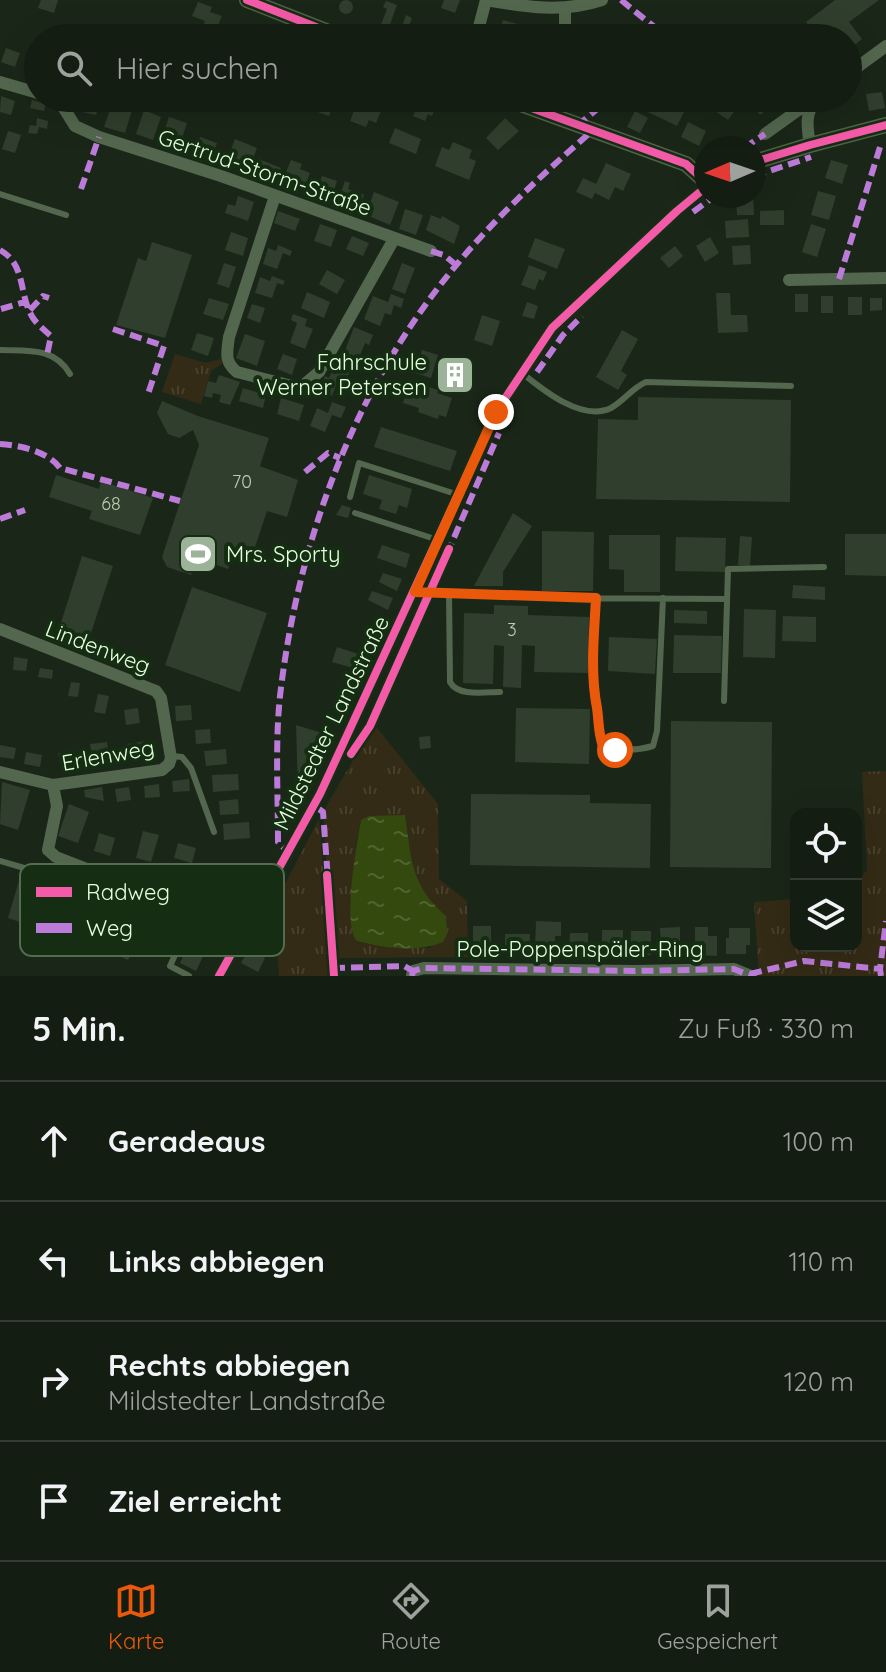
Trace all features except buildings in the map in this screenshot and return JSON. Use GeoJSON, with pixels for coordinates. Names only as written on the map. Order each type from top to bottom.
{"type":"FeatureCollection","features":[{"type":"Feature","properties":{"kind":"street"},"geometry":{"type":"LineString","coordinates":[[247,0],[308,24]]}},
{"type":"Feature","properties":{"kind":"street"},"geometry":{"type":"LineString","coordinates":[[480,24],[486,0],[545,9],[602,0]]}},
{"type":"Feature","properties":{"kind":"street"},"geometry":{"type":"LineString","coordinates":[[565,8],[565,24]]}},
{"type":"Feature","properties":{"kind":"street"},"geometry":{"type":"LineString","coordinates":[[862,64],[886,46]]}},
{"type":"Feature","properties":{"kind":"street"},"geometry":{"type":"LineString","coordinates":[[0,82],[24,89]]}},
{"type":"Feature","properties":{"kind":"street","name":"Gertrud-Storm-Straße"},"geometry":{"type":"LineString","coordinates":[[66,112],[75,126],[99,137],[221,176],[431,251]]}},
{"type":"Feature","properties":{"kind":"street"},"geometry":{"type":"LineString","coordinates":[[543,112],[686,164],[694,172]]}},
{"type":"Feature","properties":{"kind":"street"},"geometry":{"type":"LineString","coordinates":[[765,134],[796,112]]}},
{"type":"Feature","properties":{"kind":"street"},"geometry":{"type":"LineString","coordinates":[[810,145],[807,124],[811,112]]}},
{"type":"Feature","properties":{"kind":"street"},"geometry":{"type":"LineString","coordinates":[[766,158],[886,125]]}},
{"type":"Feature","properties":{"kind":"street"},"geometry":{"type":"LineString","coordinates":[[275,196],[229,337],[226,358],[230,367],[237,372],[300,388],[319,372],[394,239]]}},
{"type":"Feature","properties":{"kind":"street","name":"Mildstedter Landstraße"},"geometry":{"type":"LineString","coordinates":[[281,864],[320,794],[496,412],[552,328],[694,196]]}},
{"type":"Feature","properties":{"kind":"street"},"geometry":{"type":"LineString","coordinates":[[789,280],[886,278]]}},
{"type":"Feature","properties":{"kind":"street","name":"Lindenweg"},"geometry":{"type":"LineString","coordinates":[[0,629],[156,691],[161,698],[170,760]]}},
{"type":"Feature","properties":{"kind":"street","name":"Erlenweg"},"geometry":{"type":"LineString","coordinates":[[0,772],[53,785],[162,770],[170,760]]}},
{"type":"Feature","properties":{"kind":"street","name":"Erlenweg"},"geometry":{"type":"LineString","coordinates":[[53,785],[57,806],[48,850],[74,864]]}},
{"type":"Feature","properties":{"kind":"street","name":"Mildstedter Landstraße"},"geometry":{"type":"LineString","coordinates":[[219,976],[230,956]]}},
{"type":"Feature","properties":{"kind":"street","name":"Pole-Poppenspäler-Ring"},"geometry":{"type":"LineString","coordinates":[[412,976],[413,971],[424,968],[635,974],[734,969],[751,976]]}},
{"type":"Feature","properties":{"kind":"lane"},"geometry":{"type":"LineString","coordinates":[[0,194],[66,215]]}},
{"type":"Feature","properties":{"kind":"lane"},"geometry":{"type":"LineString","coordinates":[[0,350],[40,351],[63,362],[70,374]]}},
{"type":"Feature","properties":{"kind":"lane"},"geometry":{"type":"LineString","coordinates":[[522,373],[578,409],[597,412],[612,407],[634,387],[646,382],[791,386]]}},
{"type":"Feature","properties":{"kind":"lane"},"geometry":{"type":"LineString","coordinates":[[350,497],[359,463],[459,495]]}},
{"type":"Feature","properties":{"kind":"lane"},"geometry":{"type":"LineString","coordinates":[[355,513],[438,540]]}},
{"type":"Feature","properties":{"kind":"lane"},"geometry":{"type":"LineString","coordinates":[[724,701],[728,569],[824,567]]}},
{"type":"Feature","properties":{"kind":"lane"},"geometry":{"type":"LineString","coordinates":[[415,592],[727,599]]}},
{"type":"Feature","properties":{"kind":"lane"},"geometry":{"type":"LineString","coordinates":[[449,593],[450,682],[454,689],[461,691],[500,692]]}},
{"type":"Feature","properties":{"kind":"lane"},"geometry":{"type":"LineString","coordinates":[[596,598],[592,692],[597,708],[598,734],[603,746],[615,750],[638,750],[653,746],[657,731],[663,598]]}},
{"type":"Feature","properties":{"kind":"lane"},"geometry":{"type":"LineString","coordinates":[[170,760],[182,757],[191,768],[214,832]]}},
{"type":"Feature","properties":{"kind":"lane"},"geometry":{"type":"LineString","coordinates":[[0,861],[20,867]]}},
{"type":"Feature","properties":{"kind":"lane"},"geometry":{"type":"LineString","coordinates":[[175,956],[170,966],[189,976]]}},
{"type":"Feature","properties":{"kind":"green space"},"geometry":{"type":"Polygon","coordinates":[[[175,354],[206,363],[221,359],[223,363],[211,371],[201,404],[162,392],[175,354]]]}},
{"type":"Feature","properties":{"kind":"green space"},"geometry":{"type":"Polygon","coordinates":[[[374,724],[438,804],[439,879],[467,901],[468,957],[340,958],[333,968],[323,812],[374,724]],[[405,815],[361,820],[351,915],[362,943],[430,948],[446,916],[419,882],[405,815]]]}},
{"type":"Feature","properties":{"kind":"green space"},"geometry":{"type":"Polygon","coordinates":[[[886,771],[886,976],[759,976],[754,902],[790,899],[790,952],[862,952],[862,876],[867,870],[862,772],[886,771]]]}},
{"type":"Feature","properties":{"kind":"green space"},"geometry":{"type":"Polygon","coordinates":[[[319,819],[331,976],[279,976],[278,956],[284,956],[284,886],[319,819]]]}},
{"type":"Feature","properties":{"kind":"water"},"geometry":{"type":"Polygon","coordinates":[[[405,815],[419,882],[446,916],[447,934],[443,942],[412,948],[357,941],[353,932],[351,901],[361,820],[369,816],[405,815]]]}},
{"type":"Feature","properties":{"kind":"marked path"},"geometry":{"type":"LineString","coordinates":[[621,0],[651,24]]}},
{"type":"Feature","properties":{"kind":"marked path"},"geometry":{"type":"LineString","coordinates":[[577,126],[594,112]]}},
{"type":"Feature","properties":{"kind":"marked path"},"geometry":{"type":"LineString","coordinates":[[291,855],[278,842],[280,696],[301,580],[337,467],[361,412],[389,360],[422,310],[489,228],[592,131]]}},
{"type":"Feature","properties":{"kind":"marked path"},"geometry":{"type":"LineString","coordinates":[[81,189],[99,137]]}},
{"type":"Feature","properties":{"kind":"marked path"},"geometry":{"type":"LineString","coordinates":[[839,279],[881,144]]}},
{"type":"Feature","properties":{"kind":"marked path"},"geometry":{"type":"LineString","coordinates":[[766,172],[811,157]]}},
{"type":"Feature","properties":{"kind":"marked path"},"geometry":{"type":"LineString","coordinates":[[693,212],[698,208]]}},
{"type":"Feature","properties":{"kind":"marked path"},"geometry":{"type":"LineString","coordinates":[[0,250],[9,256],[18,272],[33,318],[51,336],[47,355]]}},
{"type":"Feature","properties":{"kind":"marked path"},"geometry":{"type":"LineString","coordinates":[[431,251],[444,255],[456,265]]}},
{"type":"Feature","properties":{"kind":"marked path"},"geometry":{"type":"LineString","coordinates":[[30,310],[43,296],[49,298]]}},
{"type":"Feature","properties":{"kind":"marked path"},"geometry":{"type":"LineString","coordinates":[[1,309],[28,301]]}},
{"type":"Feature","properties":{"kind":"marked path"},"geometry":{"type":"LineString","coordinates":[[537,372],[563,335],[582,316]]}},
{"type":"Feature","properties":{"kind":"marked path"},"geometry":{"type":"LineString","coordinates":[[113,329],[164,346],[147,397]]}},
{"type":"Feature","properties":{"kind":"marked path"},"geometry":{"type":"LineString","coordinates":[[447,554],[499,433]]}},
{"type":"Feature","properties":{"kind":"marked path"},"geometry":{"type":"LineString","coordinates":[[0,444],[41,454],[60,468],[180,501]]}},
{"type":"Feature","properties":{"kind":"marked path"},"geometry":{"type":"LineString","coordinates":[[305,472],[328,453],[340,458]]}},
{"type":"Feature","properties":{"kind":"marked path"},"geometry":{"type":"LineString","coordinates":[[0,519],[25,510]]}},
{"type":"Feature","properties":{"kind":"marked path"},"geometry":{"type":"LineString","coordinates":[[319,809],[323,812],[328,880]]}},
{"type":"Feature","properties":{"kind":"marked path"},"geometry":{"type":"LineString","coordinates":[[881,976],[886,921]]}},
{"type":"Feature","properties":{"kind":"marked path"},"geometry":{"type":"LineString","coordinates":[[750,974],[804,961],[880,969]]}},
{"type":"Feature","properties":{"kind":"marked path"},"geometry":{"type":"LineString","coordinates":[[333,968],[404,966],[413,971]]}},
{"type":"Feature","properties":{"kind":"marked path"},"geometry":{"type":"LineString","coordinates":[[412,976],[413,971],[424,968],[734,969],[751,976]]}},
{"type":"Feature","properties":{"kind":"cycle path"},"geometry":{"type":"LineString","coordinates":[[247,0],[308,24]]}},
{"type":"Feature","properties":{"kind":"cycle path"},"geometry":{"type":"LineString","coordinates":[[543,112],[686,164],[694,171]]}},
{"type":"Feature","properties":{"kind":"cycle path"},"geometry":{"type":"LineString","coordinates":[[766,158],[886,125]]}},
{"type":"Feature","properties":{"kind":"cycle path"},"geometry":{"type":"LineString","coordinates":[[281,864],[320,794],[496,412],[552,328],[694,197]]}},
{"type":"Feature","properties":{"kind":"cycle path"},"geometry":{"type":"LineString","coordinates":[[351,754],[370,726],[449,549]]}},
{"type":"Feature","properties":{"kind":"cycle path"},"geometry":{"type":"LineString","coordinates":[[327,875],[334,976]]}},
{"type":"Feature","properties":{"kind":"cycle path"},"geometry":{"type":"LineString","coordinates":[[219,976],[230,956]]}},
{"type":"Feature","properties":{"kind":"place","name":"Fahrschule Werner Petersen"},"geometry":{"type":"Point","coordinates":[455,375]}},
{"type":"Feature","properties":{"kind":"place","name":"Mrs. Sporty"},"geometry":{"type":"Point","coordinates":[198,554]}},
{"type":"Feature","properties":{"kind":"route"},"geometry":{"type":"LineString","coordinates":[[496,412],[415,592],[596,598],[592,692],[597,708],[598,734],[603,746],[615,750]]}}]}
